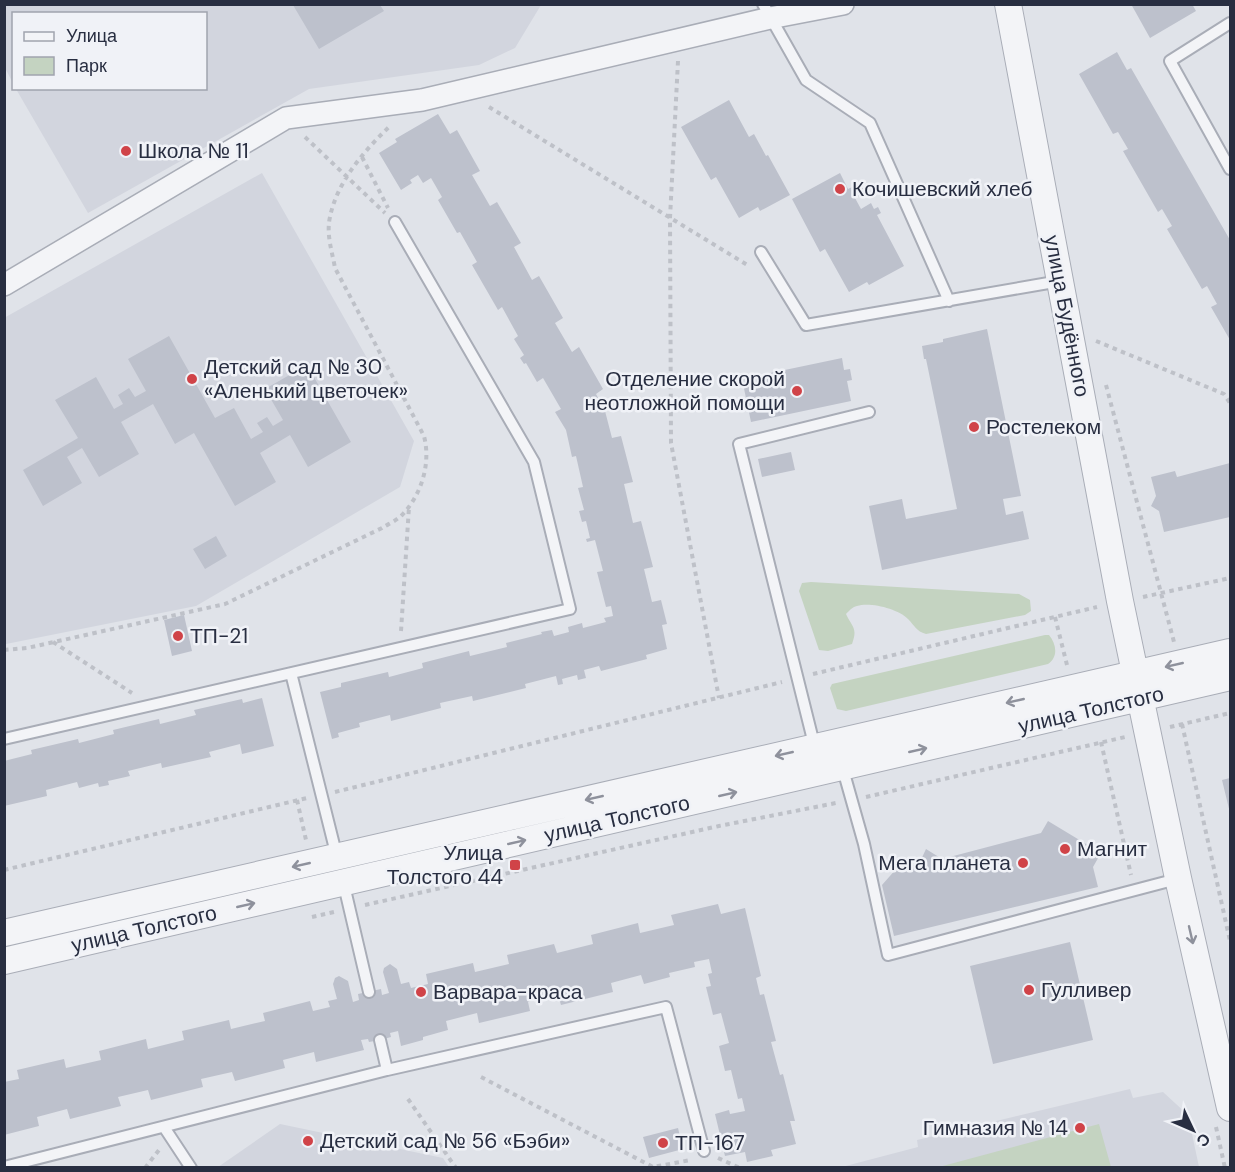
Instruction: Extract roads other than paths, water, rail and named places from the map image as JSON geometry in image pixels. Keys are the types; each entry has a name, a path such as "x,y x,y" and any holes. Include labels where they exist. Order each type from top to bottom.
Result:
{"street":[{"path":"4,285 286,118 422,100 680,39 767,11 843,4"},
{"name":"улица Будённого","path":"1008,4 1120,601 1178,878 1223,1116"},
{"name":"улица Толстого","path":"1138,686 1230,652"},
{"name":"улица Толстого","path":"4,961 340,870 1138,686 1230,677"},
{"name":"улица Толстого","path":"4,933 340,870"}],"lane":[{"path":"767,11 806,80 870,123 949,301"},
{"path":"1230,23 1170,61 1230,169"},
{"path":"4,739 570,609 534,462 394,222"},
{"path":"761,252 806,325 1060,281"},
{"path":"869,412 739,444 796,678 828,757 852,800 888,955 1178,878"},
{"path":"291,673 369,992"},
{"path":"4,1167 387,1070 666,1007 708,1154"},
{"path":"380,1040 387,1070"},
{"path":"164,1126 191,1167"}],"place":[{"name":"Школа № 11","path":"126,151"},
{"name":"Кочишевский хлеб","path":"840,189"},
{"name":"Детский сад № 30 «Аленький цветочек»","path":"192,379"},
{"name":"Отделение скорой неотложной помощи","path":"797,391"},
{"name":"Ростелеком","path":"974,427"},
{"name":"ТП-21","path":"178,636"},
{"name":"Магнит","path":"1065,849"},
{"name":"Мега планета","path":"1023,863"},
{"name":"Улица Толстого 44","path":"515,865"},
{"name":"Гулливер","path":"1029,990"},
{"name":"Варвара-краса","path":"421,992"},
{"name":"Гимназия № 14","path":"1080,1128"},
{"name":"Детский сад № 56 «Бэби»","path":"308,1141"},
{"name":"ТП-167","path":"663,1143"}]}
